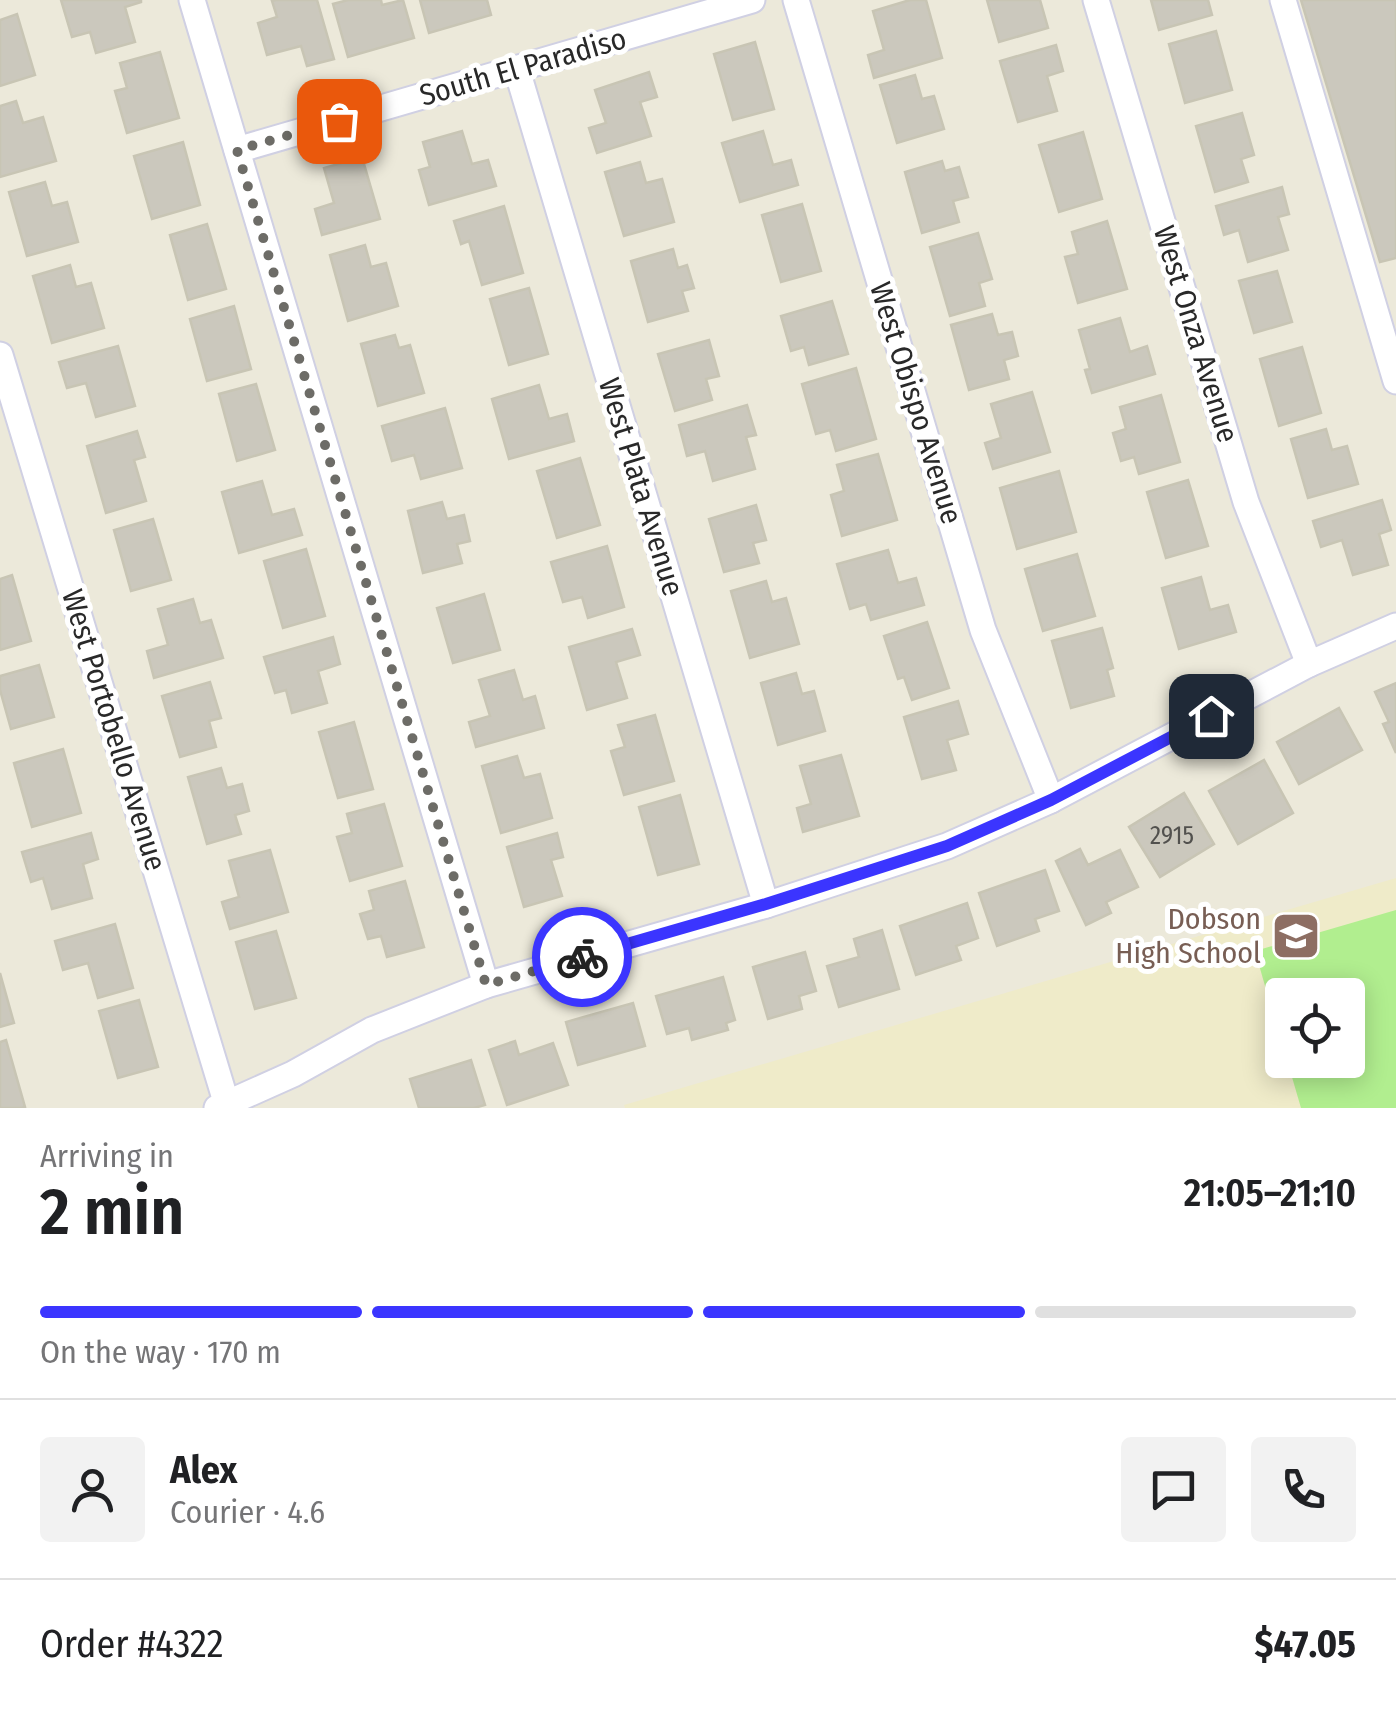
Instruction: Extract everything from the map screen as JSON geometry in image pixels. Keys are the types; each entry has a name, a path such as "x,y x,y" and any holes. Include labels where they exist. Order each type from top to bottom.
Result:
{"street":[{"path":"192,0 486,985"},
{"name":"South El Paradiso","path":"237,150 752,0"},
{"name":"West Obispo Avenue","path":"796,0 983,630 1051,800"},
{"name":"West Onza Avenue","path":"1096,0 1246,502 1308,664"},
{"path":"1283,0 1396,381"},
{"name":"West Plata Avenue","path":"517,70 766,904"},
{"name":"West Portobello Avenue","path":"0,355 222,1106"},
{"path":"222,1106 294,1074 372,1030 486,985 766,904 947,846 1051,800 1308,664 1396,626"}],"shaded area":[{"name":"Dobson High School","path":"1396,878 1396,1108 624,1105"}],"green space":[{"path":"1396,910 1396,1108 1301,1108 1292,1078 1365,1078 1365,978 1265,978 1265,986 1255,951"}],"building":[{"path":"61,0 141,0 125,7 135,42 96,53 90,32 72,37"},
{"path":"317,0 334,59 307,66 301,46 267,55 258,23 277,17 272,1"},
{"path":"381,0 382,5 403,0 414,38 348,57 333,4"},
{"path":"420,0 487,0 491,15 429,33"},
{"path":"910,0 926,0 942,58 874,78 868,55 884,50 873,11"},
{"path":"987,0 1040,0 1048,28 999,42"},
{"path":"1151,0 1208,0 1212,15 1159,30"},
{"path":"1301,0 1396,0 1396,258 1380,262"},
{"path":"17,14 35,75 0,86 0,20"},
{"path":"1216,31 1232,90 1185,103 1169,44"},
{"path":"755,42 774,109 733,120 714,54"},
{"path":"1056,45 1063,71 1047,76 1057,111 1018,122 1000,61"},
{"path":"160,52 179,118 127,133 115,91 127,88 120,63"},
{"path":"649,72 657,97 640,102 651,136 597,153 589,128 606,123 595,90"},
{"path":"915,75 922,99 934,96 944,129 897,143 880,85"},
{"path":"16,101 23,123 43,117 56,161 0,177 0,106"},
{"path":"1242,113 1254,155 1241,159 1248,182 1215,192 1196,126"},
{"path":"462,131 472,164 488,160 496,186 429,205 419,170 430,167 423,142"},
{"path":"763,131 773,165 791,160 798,185 740,202 722,143"},
{"path":"1083,132 1102,199 1059,212 1039,145"},
{"path":"183,142 200,205 152,219 134,156"},
{"path":"362,157 380,219 322,235 315,209 334,203 324,168"},
{"path":"942,161 945,171 959,167 968,197 953,201 959,222 922,233 905,172"},
{"path":"640,162 646,183 662,179 674,222 624,236 605,172"},
{"path":"45,182 52,206 67,202 78,242 27,256 9,192"},
{"path":"1282,187 1289,214 1278,217 1288,250 1248,262 1239,230 1224,235 1216,206"},
{"path":"802,204 821,271 781,282 762,215"},
{"path":"504,206 523,273 482,285 469,241 461,244 454,221"},
{"path":"1107,221 1127,289 1078,303 1065,257 1078,254 1072,232"},
{"path":"207,224 226,289 188,300 170,235"},
{"path":"978,233 992,279 979,283 985,306 950,316 930,247"},
{"path":"365,245 371,267 386,263 398,306 348,321 330,255"},
{"path":"673,249 678,268 687,265 694,288 682,291 688,311 648,322 631,261"},
{"path":"70,265 76,287 91,283 104,328 52,343 33,276"},
{"path":"1277,271 1292,322 1254,333 1239,281"},
{"path":"529,288 548,354 509,365 490,299"},
{"path":"832,301 848,354 809,365 804,347 791,351 781,316"},
{"path":"234,306 251,369 207,381 190,319"},
{"path":"992,314 998,335 1012,332 1018,356 1004,360 1009,379 969,390 951,325"},
{"path":"1120,318 1130,352 1147,346 1155,374 1092,393 1079,330"},
{"path":"395,335 399,348 410,345 424,393 378,406 361,344"},
{"path":"709,340 719,376 706,379 712,400 675,411 658,354"},
{"path":"118,346 135,406 96,417 86,383 67,388 59,362"},
{"path":"1302,347 1321,413 1279,426 1260,359"},
{"path":"856,368 876,439 836,451 830,430 816,434 802,384"},
{"path":"256,384 275,450 237,461 219,394"},
{"path":"539,385 549,419 567,414 574,441 509,459 492,399"},
{"path":"1032,392 1050,452 993,469 985,443 1001,438 991,404"},
{"path":"1161,395 1180,462 1139,474 1134,457 1121,461 1113,433 1126,429 1120,407"},
{"path":"747,405 756,435 746,437 755,469 713,481 705,451 687,456 679,425"},
{"path":"445,408 462,468 421,479 414,455 392,461 382,426"},
{"path":"1326,429 1332,450 1347,446 1358,484 1308,498 1291,439"},
{"path":"137,431 145,457 134,460 146,501 106,513 87,446"},
{"path":"878,454 897,520 842,536 831,495 844,491 837,465"},
{"path":"580,458 600,525 557,538 537,471"},
{"path":"1059,471 1076,532 1017,549 1000,488"},
{"path":"1188,480 1208,546 1166,558 1147,492"},
{"path":"262,481 272,515 294,509 302,535 239,553 222,492"},
{"path":"1382,500 1391,530 1379,534 1388,565 1353,575 1342,540 1321,547 1313,521"},
{"path":"442,502 447,519 464,515 470,541 457,544 462,563 423,573 408,511"},
{"path":"756,505 766,540 753,543 759,563 724,572 709,519"},
{"path":"153,519 171,580 131,591 114,530"},
{"path":"607,546 624,607 588,618 582,597 563,602 551,562"},
{"path":"306,549 325,616 283,628 264,561"},
{"path":"888,550 898,583 916,578 924,605 871,620 866,604 850,609 837,564"},
{"path":"1077,554 1095,616 1043,631 1025,569"},
{"path":"12,575 31,641 0,650 0,579"},
{"path":"1201,577 1210,610 1228,605 1236,632 1179,649 1162,588"},
{"path":"766,581 772,602 786,598 799,644 750,658 731,591"},
{"path":"484,594 500,650 453,663 437,608"},
{"path":"193,599 200,623 211,620 223,658 154,678 147,651 168,645 158,609"},
{"path":"927,622 949,688 912,700 904,677 898,679 884,636"},
{"path":"1102,628 1113,668 1107,670 1114,696 1071,708 1052,641"},
{"path":"632,629 640,655 616,662 627,698 587,710 569,647"},
{"path":"333,637 340,664 318,671 327,703 292,713 286,690 275,693 264,657"},
{"path":"39,665 54,717 11,729 0,676"},
{"path":"514,670 523,700 535,696 544,728 476,747 469,722 490,716 479,680"},
{"path":"796,673 802,694 814,691 825,731 778,745 761,683"},
{"path":"210,682 221,718 209,721 216,747 180,757 162,696"},
{"path":"1396,683 1396,753 1383,724 1389,722 1375,692"},
{"path":"958,701 968,734 947,740 956,770 922,779 904,717"},
{"path":"1339,708 1362,750 1299,784 1277,742"},
{"path":"655,715 674,781 624,795 611,751 625,747 618,725"},
{"path":"354,722 373,789 338,798 319,732"},
{"path":"63,749 81,813 32,827 14,763"},
{"path":"841,755 859,816 803,832 797,808 811,804 800,766"},
{"path":"517,756 524,778 540,774 552,818 501,833 482,766"},
{"path":"1264,760 1293,813 1238,844 1209,791"},
{"path":"221,768 227,788 242,784 249,811 235,815 241,834 207,844 188,777"},
{"path":"1184,793 1214,844 1160,877 1129,827"},
{"path":"680,795 699,864 658,875 639,807"},
{"path":"384,804 402,866 350,881 337,837 352,833 347,814"},
{"path":"91,833 98,859 83,864 92,898 52,909 43,878 31,882 22,852"},
{"path":"557,833 563,857 551,860 562,896 524,907 507,847"},
{"path":"1080,849 1088,865 1120,850 1138,887 1106,902 1111,913 1086,925 1056,861"},
{"path":"270,850 288,912 230,929 222,902 239,897 229,861"},
{"path":"1045,870 1059,911 1035,919 1039,931 997,946 979,893"},
{"path":"405,881 424,947 387,957 381,936 368,939 360,914 374,910 369,891"},
{"path":"967,903 978,938 956,946 961,960 916,975 900,926"},
{"path":"115,924 133,988 98,998 88,963 63,970 55,941"},
{"path":"882,930 899,989 839,1007 827,966 859,957 854,939"},
{"path":"276,931 296,998 255,1009 236,942"},
{"path":"805,952 816,991 799,996 802,1009 768,1019 753,967"},
{"path":"0,973 14,1023 0,1027"},
{"path":"723,977 735,1020 726,1023 728,1030 692,1040 689,1028 667,1034 656,996"},
{"path":"139,1000 158,1067 118,1078 99,1011"},
{"path":"633,1003 645,1046 578,1065 566,1022"},
{"path":"6,1040 25,1107 22,1108 0,1108 0,1042"},
{"path":"515,1041 519,1055 553,1043 568,1085 507,1105 489,1050"},
{"path":"471,1060 485,1105 419,1108 410,1079"}],"way so far":[{"path":"339,121 237,150 486,985 582,957"}],"place":[{"name":"Dobson High School","path":"1296,936"}],"route":[{"path":"582,957 947,846 1051,800 1211,716"}]}
